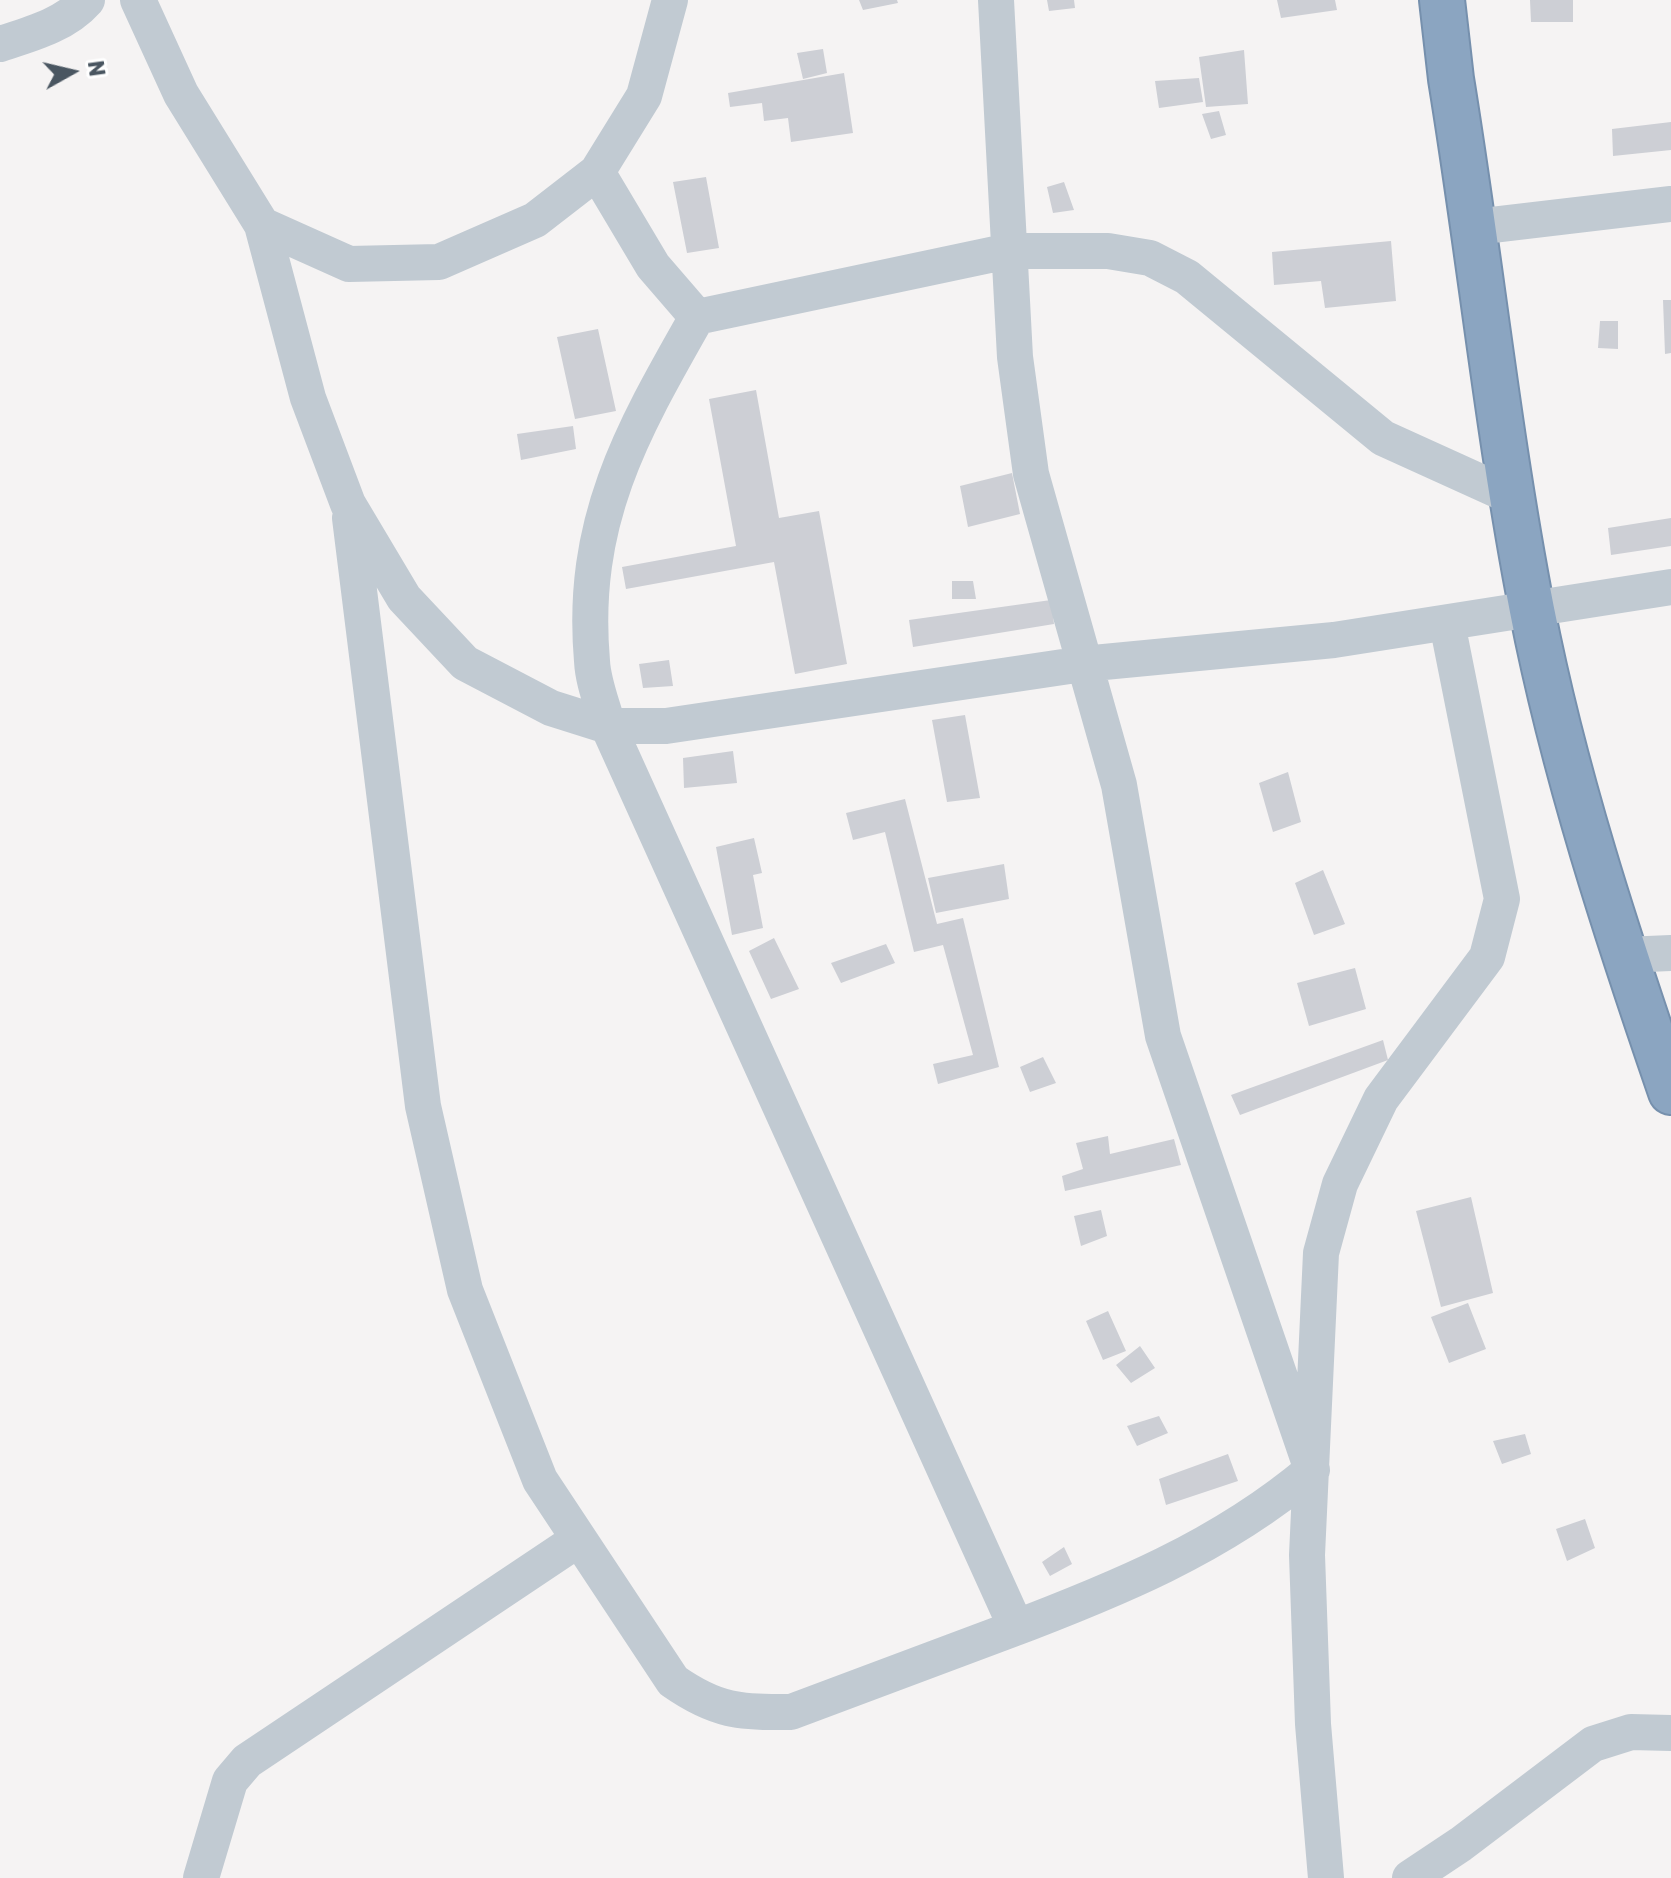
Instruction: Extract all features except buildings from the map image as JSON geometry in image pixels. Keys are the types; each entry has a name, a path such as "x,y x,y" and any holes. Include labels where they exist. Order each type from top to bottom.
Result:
{"highway":[{"path":"1442,0 1532,612 1565,750 1624,955 1671,1092"}],"street":[{"path":"0,44 34,33 75,14 87,0"},
{"path":"138,0 181,94 262,225 308,398 348,504 404,598 465,663 551,708 608,726 666,726 1083,664 1334,640 1532,612 1671,587"},
{"path":"262,225 349,264 439,262 535,220 597,172 644,96 670,0"},
{"path":"996,0 1015,357 1031,474 1119,785 1163,1036 1312,1470"},
{"path":"597,172 653,266 697,317"},
{"path":"1475,227 1671,204"},
{"path":"1016,1627 608,726 592,664 590,589 600,519 627,447 697,317 1009,251 1108,251 1150,258 1187,277 1383,438 1513,497"},
{"path":"348,504 427,1121 465,1290 540,1480 673,1681 703,1702 748,1713 791,1712 1166,1567 1273,1503 1312,1470"},
{"path":"1326,1878 1313,1724 1307,1555 1321,1253 1340,1184 1381,1099 1487,957 1502,899 1447,623"},
{"path":"1624,955 1671,953"},
{"path":"201,1878 230,1781 247,1761 579,1539"},
{"path":"1410,1878 1461,1844 1593,1744 1631,1732 1671,1733"}]}
